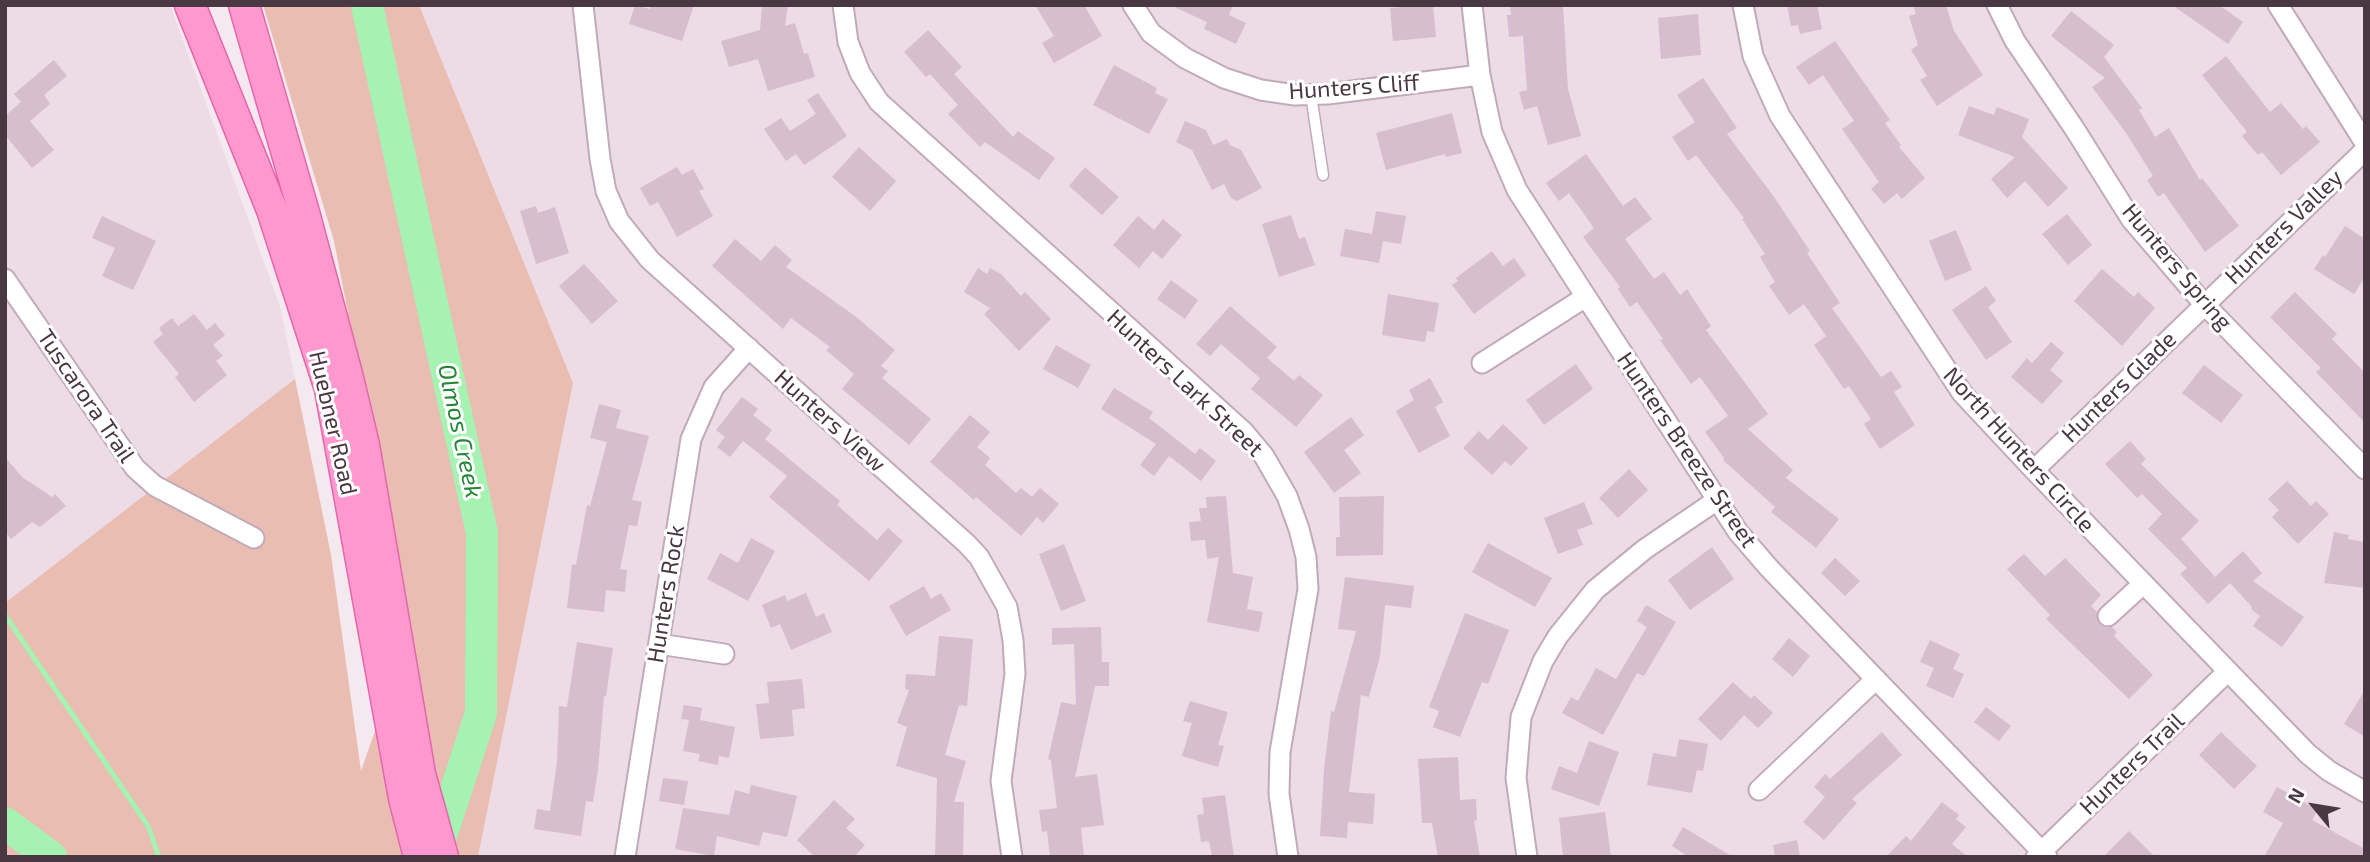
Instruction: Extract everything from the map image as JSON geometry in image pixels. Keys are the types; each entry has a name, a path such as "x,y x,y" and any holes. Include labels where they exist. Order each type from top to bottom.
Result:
{"main road":[{"name":"Huebner Road","path":"190,5 272,210 330,389 402,787 419,857"},
{"name":"Huebner Road","path":"244,5 348,378 364,445 421,774 443,857"}],"street":[{"name":"Hunters View","path":"583,5 600,159 606,191 619,221 650,260 967,544 979,557 1007,607 1015,674 1000,781 1012,857"},
{"name":"Hunters Lark Street","path":"843,5 848,42 860,74 879,102 1244,432 1264,456 1287,496 1306,557 1308,589 1280,752 1279,794 1288,857"},
{"name":"Hunters Cliff","path":"1133,5 1151,33 1185,58 1224,78 1261,90 1311,94 1480,75"},
{"name":"Hunters Breeze Street","path":"1472,5 1480,75 1492,132 1517,190 1584,298 1738,532 2042,855"},
{"name":"North Hunters Circle","path":"1743,5 1753,56 1780,116 1962,393 2308,754 2329,771 2365,793"},
{"name":"Hunters Spring","path":"1997,5 2015,41 2131,219 2204,304 2365,469"},
{"path":"2278,5 2365,143"},
{"name":"Hunters Valley","path":"2204,304 2365,150"},
{"name":"Tuscarora Trail","path":"5,279 135,468 155,486 254,538"},
{"path":"1482,363 1584,298"},
{"name":"Hunters Glade","path":"2034,470 2204,304"},
{"name":"Hunters Rock","path":"625,857 691,439 714,387 748,348"},
{"path":"1527,857 1516,778 1521,717 1543,662 1558,636 1595,590 1645,549 1717,500"},
{"path":"2108,616 2143,584"},
{"path":"659,644 723,654"},
{"name":"Hunters Trail","path":"2042,855 2227,672"},
{"path":"1759,790 1876,679"}],"lane":[{"path":"1311,94 1322,175"}],"shaded area":[{"path":"5,5 170,5 280,306 331,555 5,730"},
{"path":"263,5 419,5 573,383 478,857 5,857 5,603 295,379 331,555 361,771 410,631 334,241"},
{"path":"419,5 2365,5 2365,857 478,857 573,383"}],"building":[{"path":"635,5 650,9 651,5 694,5 682,41 629,24"},
{"path":"762,5 788,5 785,26 795,23 804,54 808,53 815,77 768,91 758,59 729,67 721,41 760,30"},
{"path":"1035,5 1084,5 1102,36 1054,63 1042,43 1054,36"},
{"path":"1170,5 1233,5 1229,15 1246,23 1236,44 1204,29 1207,22"},
{"path":"1433,5 1436,37 1393,41 1390,8"},
{"path":"1510,5 1563,5 1568,89 1581,136 1548,145 1537,106 1524,110 1519,92 1527,90 1523,36 1509,37 1507,15 1511,15"},
{"path":"1787,5 1817,5 1822,29 1800,34 1798,25 1791,26"},
{"path":"1913,5 1946,5 1954,31 1983,75 1937,106 1920,80 1927,76 1911,50 1918,45 1909,16 1916,14"},
{"path":"2172,5 2219,5 2243,22 2228,44"},
{"path":"2071,11 2114,45 2104,57 2142,108 2139,110 2155,137 2169,128 2200,180 2202,178 2239,226 2205,252 2164,193 2158,197 2147,180 2153,176 2092,87 2105,78 2051,36"},
{"path":"1698,14 1701,55 1661,59 1658,18"},
{"path":"928,30 962,67 954,74 1013,137 1018,131 1055,158 1039,180 985,142 980,147 948,114 958,105 930,74 926,77 904,52"},
{"path":"1835,41 1890,120 1885,123 1901,145 1899,147 1925,178 1902,199 1897,193 1884,204 1871,189 1879,182 1842,129 1854,121 1823,75 1809,85 1796,67"},
{"path":"2226,56 2270,112 2281,103 2303,129 2306,126 2320,142 2281,175 2262,152 2258,155 2242,136 2247,132 2202,75"},
{"path":"54,60 67,76 44,95 50,104 30,121 54,150 32,168 5,135 5,116 21,102 14,94"},
{"path":"1114,65 1157,88 1155,93 1168,99 1149,134 1093,105"},
{"path":"1703,78 1737,128 1727,134 1774,197 1840,303 1832,308 1881,377 1891,371 1902,387 1894,392 1915,425 1880,449 1864,424 1871,419 1849,386 1844,389 1814,345 1826,336 1804,304 1789,315 1769,286 1775,282 1760,257 1765,254 1742,219 1744,218 1696,155 1688,161 1672,137 1695,122 1677,95"},
{"path":"818,93 847,136 804,165 796,154 786,161 764,129 781,118 790,131 816,114 807,100"},
{"path":"1969,106 1994,115 1997,107 2029,119 2022,137 2068,188 2048,207 2025,181 2007,198 1991,179 2015,157 1958,135"},
{"path":"1452,113 1462,153 1446,157 1445,154 1386,170 1376,133"},
{"path":"1185,121 1206,130 1213,145 1227,139 1230,145 1241,150 1262,188 1237,201 1231,198 1224,184 1212,190 1192,150 1176,142"},
{"path":"859,147 896,181 870,211 832,177"},
{"path":"1586,154 1623,206 1635,197 1652,219 1625,239 1654,279 1664,272 1680,295 1687,289 1711,326 1706,330 1768,414 1748,429 1793,470 1786,478 1839,519 1816,548 1771,512 1775,507 1723,460 1705,432 1728,416 1700,377 1691,384 1637,302 1630,307 1618,289 1620,287 1583,237 1594,228 1569,193 1559,201 1546,183"},
{"path":"677,167 682,175 693,169 704,189 699,191 713,216 677,237 658,202 650,206 640,188"},
{"path":"1085,167 1119,197 1102,215 1069,186"},
{"path":"536,206 538,213 555,207 569,253 536,264 520,211"},
{"path":"1376,211 1406,216 1401,244 1383,241 1379,263 1340,256 1345,229 1372,234"},
{"path":"2067,214 2092,245 2068,265 2042,234"},
{"path":"1291,215 1299,239 1305,237 1315,265 1279,277 1262,224"},
{"path":"102,216 156,241 133,290 102,276 115,248 92,238"},
{"path":"1138,216 1154,230 1163,219 1182,235 1162,259 1153,251 1139,268 1113,245"},
{"path":"2345,226 2365,239 2365,277 2354,294 2314,269"},
{"path":"1956,230 1972,270 1945,281 1929,241"},
{"path":"735,239 761,261 775,245 792,260 786,267 855,316 895,350 881,366 888,371 882,378 931,419 909,445 842,389 854,374 826,350 830,347 791,318 783,329 712,266"},
{"path":"1492,251 1503,266 1514,258 1526,275 1474,314 1452,285 1458,281 1456,278"},
{"path":"584,264 618,301 592,324 559,286"},
{"path":"978,268 987,274 990,268 1001,274 1021,296 1025,292 1051,319 1019,351 984,314 990,308 964,292"},
{"path":"2102,269 2134,297 2138,292 2155,308 2122,346 2074,301"},
{"path":"1171,280 1198,300 1185,319 1157,299"},
{"path":"1986,286 1996,301 1988,307 2012,342 1986,360 1952,310"},
{"path":"2295,292 2337,334 2332,339 2365,373 2365,423 2316,372 2321,368 2270,317"},
{"path":"1388,294 1439,303 1434,332 1427,331 1425,342 1382,335"},
{"path":"1230,306 1277,347 1267,358 1294,381 1299,375 1323,395 1296,427 1251,389 1260,378 1221,344 1210,356 1196,344"},
{"path":"194,314 207,330 215,323 225,335 213,345 223,356 216,361 227,375 194,402 175,377 179,374 153,342 163,334 159,328 172,318 178,326"},
{"path":"2051,342 2064,353 2050,370 2063,381 2042,404 2011,377 2027,358 2032,363"},
{"path":"1056,345 1091,365 1078,388 1043,369"},
{"path":"1576,364 1593,389 1544,425 1526,400"},
{"path":"2204,365 2243,395 2221,423 2182,393"},
{"path":"1430,378 1443,402 1435,407 1450,436 1419,453 1396,411 1414,400 1409,390"},
{"path":"1114,388 1153,412 1149,418 1195,454 1200,448 1216,461 1201,481 1169,456 1154,476 1140,465 1156,444 1101,409"},
{"path":"742,397 758,409 753,415 772,430 765,439 840,501 837,505 877,540 888,528 903,541 869,581 769,497 787,476 743,441 730,457 717,447 725,437 716,430"},
{"path":"599,404 621,410 616,428 649,436 632,500 642,502 637,526 629,525 620,569 627,570 625,592 606,590 604,612 567,608 572,564 576,565 587,505 590,506 607,442 590,438"},
{"path":"970,415 990,432 977,447 990,458 985,465 1016,493 1021,488 1032,497 1040,488 1059,504 1043,523 1037,517 1021,536 930,462"},
{"path":"1351,417 1364,435 1344,450 1361,473 1334,493 1304,452"},
{"path":"1503,424 1528,448 1511,466 1505,461 1492,475 1463,448 1479,431 1488,440"},
{"path":"2130,441 2146,459 2141,464 2199,521 2181,539 2215,577 2243,551 2262,573 2253,581 2304,617 2282,647 2253,626 2260,616 2230,583 2208,604 2180,574 2187,568 2148,529 2162,514 2142,494 2137,498 2105,464"},
{"path":"5,457 22,477 52,497 55,494 66,506 40,527 32,522 11,539 5,532"},
{"path":"1629,469 1648,490 1618,518 1599,498"},
{"path":"2287,481 2311,506 2316,501 2329,514 2298,544 2272,517 2279,510 2268,499"},
{"path":"1226,496 1233,573 1253,577 1247,609 1263,612 1259,632 1207,622 1219,557 1207,559 1205,540 1191,541 1189,522 1201,521 1199,508 1207,508 1206,497"},
{"path":"1384,496 1383,555 1336,556 1336,537 1340,537 1339,497"},
{"path":"1584,502 1593,524 1577,530 1583,545 1558,554 1544,518"},
{"path":"2334,532 2349,535 2348,539 2365,542 2365,588 2324,583"},
{"path":"751,538 775,551 748,601 707,579 720,553 738,563"},
{"path":"1488,543 1552,578 1535,607 1472,572"},
{"path":"1064,544 1086,601 1061,611 1039,554"},
{"path":"1712,547 1734,579 1690,610 1668,580"},
{"path":"2024,554 2045,576 2065,558 2101,595 2091,606 2097,612 2099,624 2105,628 2112,627 2117,632 2114,636 2153,675 2129,699 2046,619 2050,615 2007,569"},
{"path":"1835,558 1860,581 1845,596 1821,573"},
{"path":"1345,577 1414,586 1411,608 1385,605 1380,656 1369,697 1361,695 1349,792 1375,794 1373,824 1348,822 1347,838 1320,836 1331,711 1334,712 1356,631 1338,629"},
{"path":"924,586 931,599 941,593 951,610 906,636 889,606"},
{"path":"806,593 816,617 824,613 832,632 791,650 780,624 771,628 762,605 785,595 787,601"},
{"path":"1646,605 1676,622 1644,676 1637,673 1603,735 1562,713 1571,697 1578,701 1596,668 1616,679 1647,627 1637,621"},
{"path":"1465,613 1509,630 1488,684 1482,682 1460,737 1433,727 1439,711 1429,707"},
{"path":"1101,627 1102,662 1109,662 1109,686 1095,686 1075,777 1097,774 1104,825 1081,828 1084,857 1050,857 1047,831 1042,832 1039,810 1057,808 1051,760 1048,759 1061,702 1076,705 1074,644 1052,645 1052,628"},
{"path":"939,636 973,639 967,706 959,705 945,755 966,761 954,802 964,802 963,857 935,857 937,778 896,766 907,727 897,723 909,690 905,689 906,674 935,676"},
{"path":"1789,638 1810,656 1793,677 1772,659"},
{"path":"1930,640 1960,654 1953,669 1964,674 1953,698 1926,686 1934,668 1920,662"},
{"path":"577,642 613,648 604,696 593,802 586,801 581,836 534,829 537,809 550,811 557,762 559,706 567,707"},
{"path":"802,679 805,708 792,710 794,736 760,739 756,704 769,703 767,682"},
{"path":"1733,682 1751,699 1754,695 1773,713 1758,728 1744,715 1721,741 1698,719"},
{"path":"2365,690 2365,737 2344,724"},
{"path":"1190,701 1228,712 1218,745 1224,746 1218,767 1182,756 1192,723 1183,721"},
{"path":"684,705 702,708 700,720 735,727 729,758 719,756 718,765 698,761 700,754 683,751 689,720 681,719"},
{"path":"1986,707 2011,726 1999,741 1974,722"},
{"path":"1882,732 1902,755 1852,799 1857,803 1824,840 1803,822 1825,797 1814,787 1825,774 1830,779"},
{"path":"2221,732 2257,766 2234,789 2199,755"},
{"path":"1679,739 1708,744 1703,771 1697,770 1692,793 1647,785 1653,753 1676,757"},
{"path":"1589,741 1619,752 1599,806 1551,789 1559,766 1577,773"},
{"path":"1458,757 1460,800 1476,799 1477,820 1474,821 1480,857 1438,857 1432,823 1422,823 1418,759"},
{"path":"663,778 688,781 684,805 659,801"},
{"path":"751,785 797,796 787,837 763,832 759,846 717,836 714,856 675,849 683,808 729,815 735,790 749,794"},
{"path":"2277,787 2318,810 2312,820 2365,849 2365,857 2264,857 2283,823 2263,812"},
{"path":"1225,795 1234,857 1212,857 1209,841 1201,842 1197,815 1204,814 1202,798"},
{"path":"834,800 855,819 846,828 865,845 854,857 815,857 797,840"},
{"path":"1942,802 1959,815 1956,819 1966,827 1952,844 1968,857 1886,857 1906,836 1911,841"},
{"path":"1605,812 1611,857 1563,857 1559,818"},
{"path":"1683,827 1733,857 1689,857 1672,846"},
{"path":"2129,831 2155,857 2103,857"},
{"path":"1797,840 1800,857 1775,857 1773,845"}],"waterway":[{"name":"Olmos Creek","path":"367,5 482,533 481,713 435,855"},
{"path":"5,615 148,826 159,857"},
{"name":"Olmos Creek","path":"5,823 51,857"}]}
